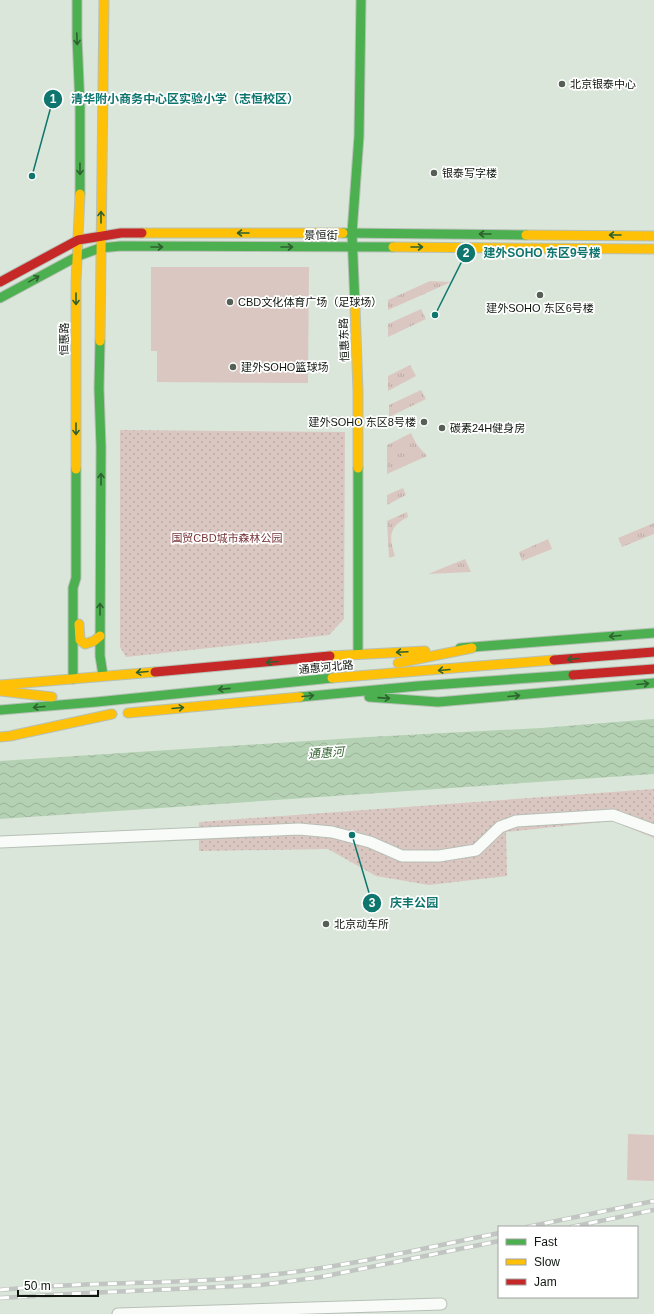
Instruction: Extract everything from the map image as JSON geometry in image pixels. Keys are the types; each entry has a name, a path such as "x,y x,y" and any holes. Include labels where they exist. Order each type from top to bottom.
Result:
{"main road":[{"name":"恒惠路","path":"73,679 74,588 76,578 76,282 80,214 80,122 77,0"},
{"path":"96,0 99,4 98,44 102,96"},
{"path":"103,675 100,656 101,447 98,388 104,0"},
{"name":"恒惠东路","path":"358,654 358,392 352,233 359,136 361,0"},
{"name":"景恒街","path":"0,282 78,240 128,233 352,233 654,236"},
{"name":"景恒街","path":"0,298 78,256 100,248 121,246 654,249"},
{"path":"76,578 78,588 80,640 85,644 94,641 100,636"},
{"name":"通惠河北路","path":"0,685 358,654 472,648 654,633"},
{"path":"322,679 472,648"},
{"name":"通惠河北路","path":"0,710 96,702 322,679 654,652"},
{"path":"40,720 418,686 654,668"},
{"path":"331,694 438,702 654,683"},
{"path":"0,691 96,702"},
{"path":"0,737 112,714"}],"street":[{"path":"0,842 299,829 332,832 370,842 402,856 439,856 476,850 500,827 516,821 613,815 654,830"},
{"path":"118,1314 441,1304"}],"green space":[{"name":"CBD文化体育广场（足球场）","path":"151,267 309,267 308,383 157,382 157,351 151,351"},
{"path":"430,281 451,282 388,310 388,300"},
{"path":"421,309 426,319 388,337 388,324"},
{"path":"410,365 416,376 388,391 388,376"},
{"path":"421,390 426,399 389,417 389,405"},
{"name":"国贸CBD城市森林公园","path":"120,430 345,432 344,619 329,635 126,657 120,647"},
{"path":"411,433 417,445 427,456 387,474 387,445"},
{"path":"403,488 406,495 387,505 387,495"},
{"path":"407,512 408,517 397,525 392,533 391,538 395,556 389,558 387,521"},
{"path":"654,523 654,534 622,547 618,538"},
{"path":"548,539 552,549 522,561 519,552"},
{"path":"465,559 471,572 428,574"},
{"path":"654,789 654,838 612,821 506,832 507,876 429,885 376,876 328,849 199,851 199,822"},
{"path":"628,1134 654,1135 654,1181 627,1180"}],"water":[{"name":"通惠河","path":"654,719 654,774 0,819 0,761 369,737 541,728"}],"railway":[{"path":"532,1226 654,1201"},
{"path":"576,1226 654,1210"},
{"path":"0,1290 65,1285 195,1281 290,1273 410,1252 498,1233"},
{"path":"0,1298 261,1285 321,1277 498,1241"}],"traffic: fast":[{"path":"77,0 80,107 80,194"},
{"path":"355,306 352,233 359,136 361,0"},
{"path":"343,233 526,235"},
{"path":"0,298 78,256 100,248 121,246 393,247"},
{"path":"100,341 100,656 103,675"},
{"path":"358,468 358,654"},
{"path":"73,679 73,588 76,578 76,469"},
{"path":"460,648 654,633"},
{"path":"300,697 418,686 573,675"},
{"path":"0,710 96,702 332,678"},
{"path":"369,697 438,702 654,683"}],"traffic: slow":[{"path":"100,341 104,0"},
{"path":"76,469 76,282 80,194"},
{"path":"142,233 343,233"},
{"path":"526,235 654,236"},
{"path":"393,247 654,249"},
{"path":"355,306 358,392 358,468"},
{"path":"79,624 80,640 85,644 94,641 100,636"},
{"path":"398,663 472,648"},
{"path":"330,656 425,651"},
{"path":"332,678 554,660"},
{"path":"0,685 155,672"},
{"path":"0,691 52,697"},
{"path":"128,713 300,697"},
{"path":"0,737 112,714"}],"traffic: jam":[{"path":"0,282 78,240 121,233 142,233"},
{"path":"554,660 654,652"},
{"path":"155,672 330,656"},
{"path":"573,675 654,669"}],"place":[{"name":"北京银泰中心","path":"562,84"},
{"name":"银泰写字楼","path":"434,173"},
{"name":"清华附小商务中心区实验小学（志恒校区）","path":"32,176"},
{"name":"建外SOHO 东区6号楼","path":"540,295"},
{"name":"CBD文化体育广场（足球场）","path":"230,302"},
{"name":"建外SOHO 东区9号楼","path":"435,315"},
{"name":"建外SOHO篮球场","path":"233,367"},
{"name":"建外SOHO 东区8号楼","path":"424,422"},
{"name":"碳素24H健身房","path":"442,428"},
{"name":"庆丰公园","path":"352,835"},
{"name":"北京动车所","path":"326,924"}]}
